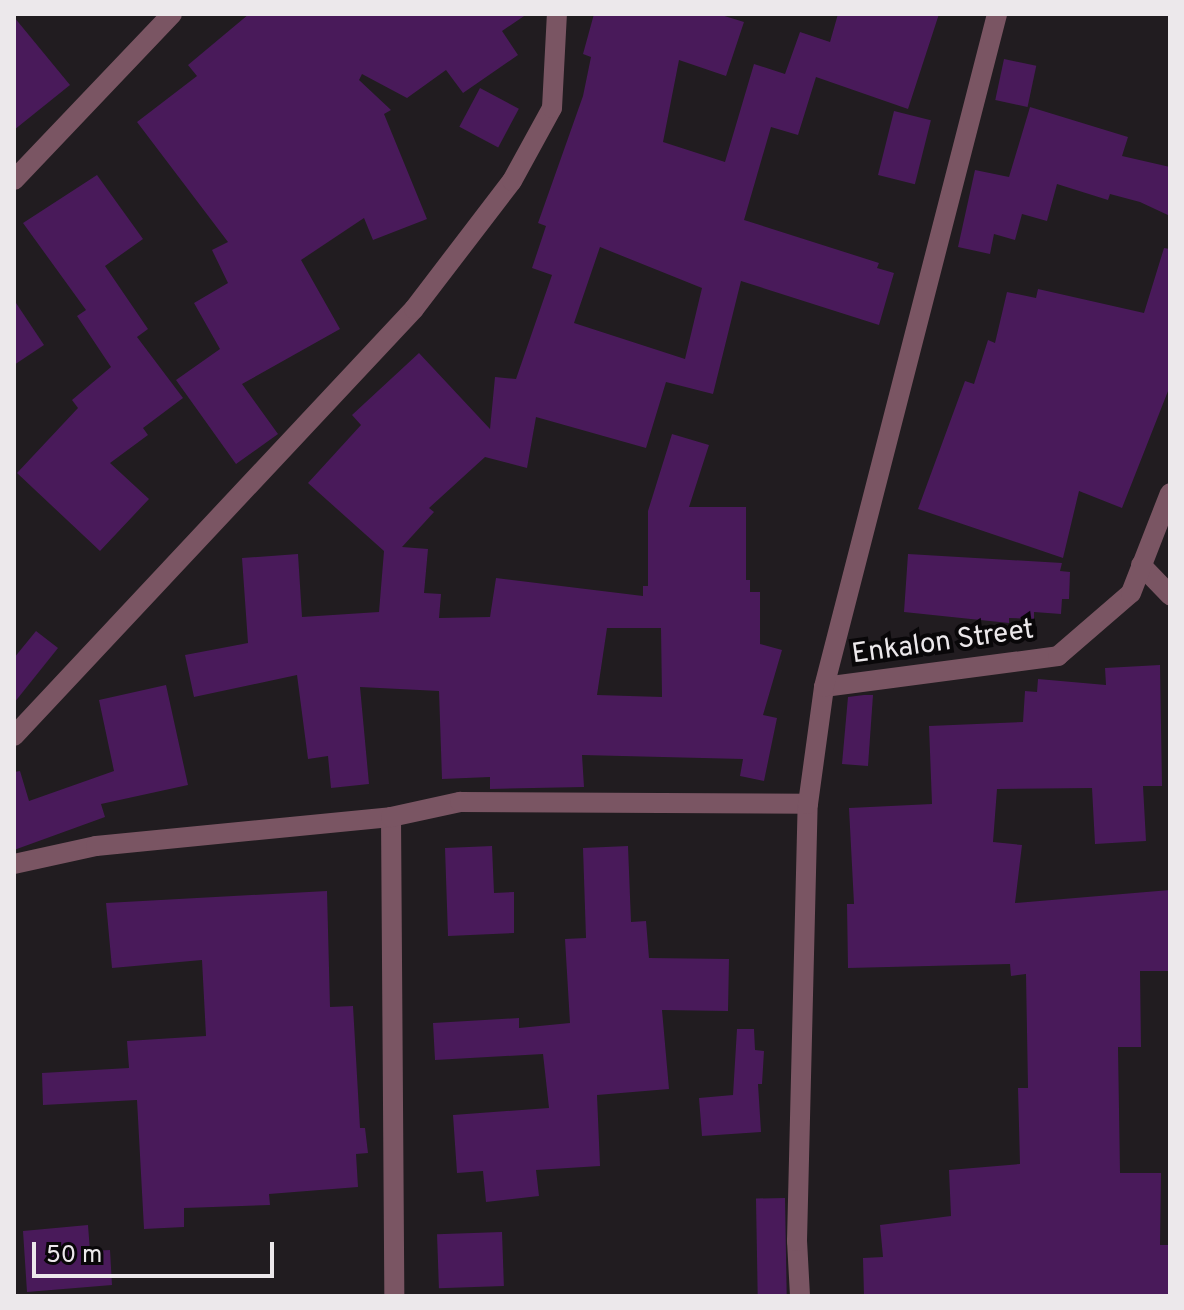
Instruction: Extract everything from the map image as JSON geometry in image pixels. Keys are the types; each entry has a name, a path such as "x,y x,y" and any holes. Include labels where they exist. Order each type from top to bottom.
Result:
{"street":[{"path":"14,180 172,14"},
{"path":"14,736 414,309 494,204 552,108 557,14"},
{"path":"800,1296 797,1241 808,804 824,687 997,14"},
{"name":"Enkalon Street","path":"824,687 1058,656 1131,593 1170,493"},
{"path":"1141,565 1170,595"},
{"path":"14,864 96,846 391,817 460,802 808,804"},
{"path":"391,817 394,1296"}],"building":[{"path":"249,14 527,14 502,31 518,55 463,93 446,70 407,98 362,74 359,80 391,110 384,114 427,219 373,240 364,218 301,260 340,329 242,384 278,434 236,464 176,380 220,349 194,303 228,283 212,250 228,242 137,122 197,76 188,65"},
{"path":"594,14 718,14 744,22 726,76 679,60 663,142 725,162 754,64 785,74 800,32 830,42 838,14 939,14 908,109 816,77 798,135 771,127 744,220 879,263 877,268 894,273 879,325 741,281 713,394 666,382 646,448 536,417 527,468 485,457 429,508 434,512 402,547 428,549 424,593 441,594 439,618 490,617 496,578 643,596 643,586 648,586 648,511 672,434 709,445 689,507 746,507 746,580 750,580 750,592 760,592 760,644 782,650 763,715 777,718 764,781 740,776 743,759 582,755 584,787 490,789 490,777 442,779 439,691 360,687 369,784 331,788 328,756 308,759 297,675 194,697 185,655 248,643 242,558 298,554 302,617 379,612 384,551 308,483 361,425 352,415 419,353 490,429 495,377 516,379 552,275 532,268 546,226 538,223 583,96 591,57 583,54","holes":["600,247 702,288 685,359 574,323","607,628 661,628 662,697 597,695"]},
{"path":"14,17 70,85 14,130"},
{"path":"1004,59 1036,66 1028,107 995,100"},
{"path":"480,88 519,109 498,148 459,127"},
{"path":"1030,107 1128,137 1122,156 1170,167 1170,216 1140,202 1110,194 1108,200 1057,184 1047,221 1022,214 1015,240 994,234 990,254 958,247 975,170 1009,177"},
{"path":"894,111 931,120 915,184 878,175"},
{"path":"97,175 143,239 105,266 148,329 137,337 183,398 143,428 148,435 110,463 149,499 100,551 17,473 78,408 72,400 111,367 77,316 86,310 23,223"},
{"path":"1164,248 1170,249 1170,386 1122,508 1079,491 1063,558 918,509 965,381 974,384 988,340 995,343 1007,292 1036,298 1038,289 1144,313"},
{"path":"14,300 44,345 14,365"},
{"path":"908,554 1062,563 1060,571 1070,572 1069,599 1062,599 1061,614 1034,612 1034,619 1009,618 1009,623 904,612"},
{"path":"36,631 58,648 14,703 14,658"},
{"path":"1160,665 1162,786 1143,786 1146,841 1095,844 1092,788 997,789 993,842 1022,845 1015,903 1170,890 1170,971 1140,971 1141,1047 1118,1047 1120,1173 1161,1173 1160,1245 1170,1245 1170,1296 864,1296 863,1258 883,1257 880,1225 951,1216 949,1170 1020,1164 1018,1088 1028,1088 1026,974 1011,976 1010,964 848,968 847,904 854,904 849,808 932,804 929,726 1023,722 1025,691 1037,692 1038,679 1106,685 1105,668"},
{"path":"166,685 188,785 101,804 105,817 14,850 14,772 20,771 29,801 114,771 99,700"},
{"path":"873,695 868,766 842,764 848,697"},
{"path":"492,846 494,893 514,892 514,933 448,936 445,848"},
{"path":"628,846 631,922 646,921 649,958 729,959 728,1011 662,1010 669,1089 597,1095 600,1166 536,1170 539,1196 486,1202 483,1171 457,1173 453,1115 549,1108 543,1054 435,1060 433,1023 519,1018 519,1028 570,1023 565,939 586,938 583,848"},
{"path":"327,891 330,1007 353,1006 360,1128 365,1128 368,1153 356,1154 358,1187 269,1194 270,1205 184,1208 184,1227 144,1229 137,1100 43,1105 42,1073 129,1068 127,1041 206,1036 202,960 112,968 106,903"},
{"path":"737,1029 754,1029 755,1050 764,1051 762,1084 758,1084 761,1132 702,1136 699,1098 733,1095"},
{"path":"785,1198 787,1296 758,1296 756,1199"},
{"path":"88,1225 90,1251 110,1250 112,1285 27,1292 23,1231"},
{"path":"502,1232 504,1286 439,1288 437,1234"}]}
